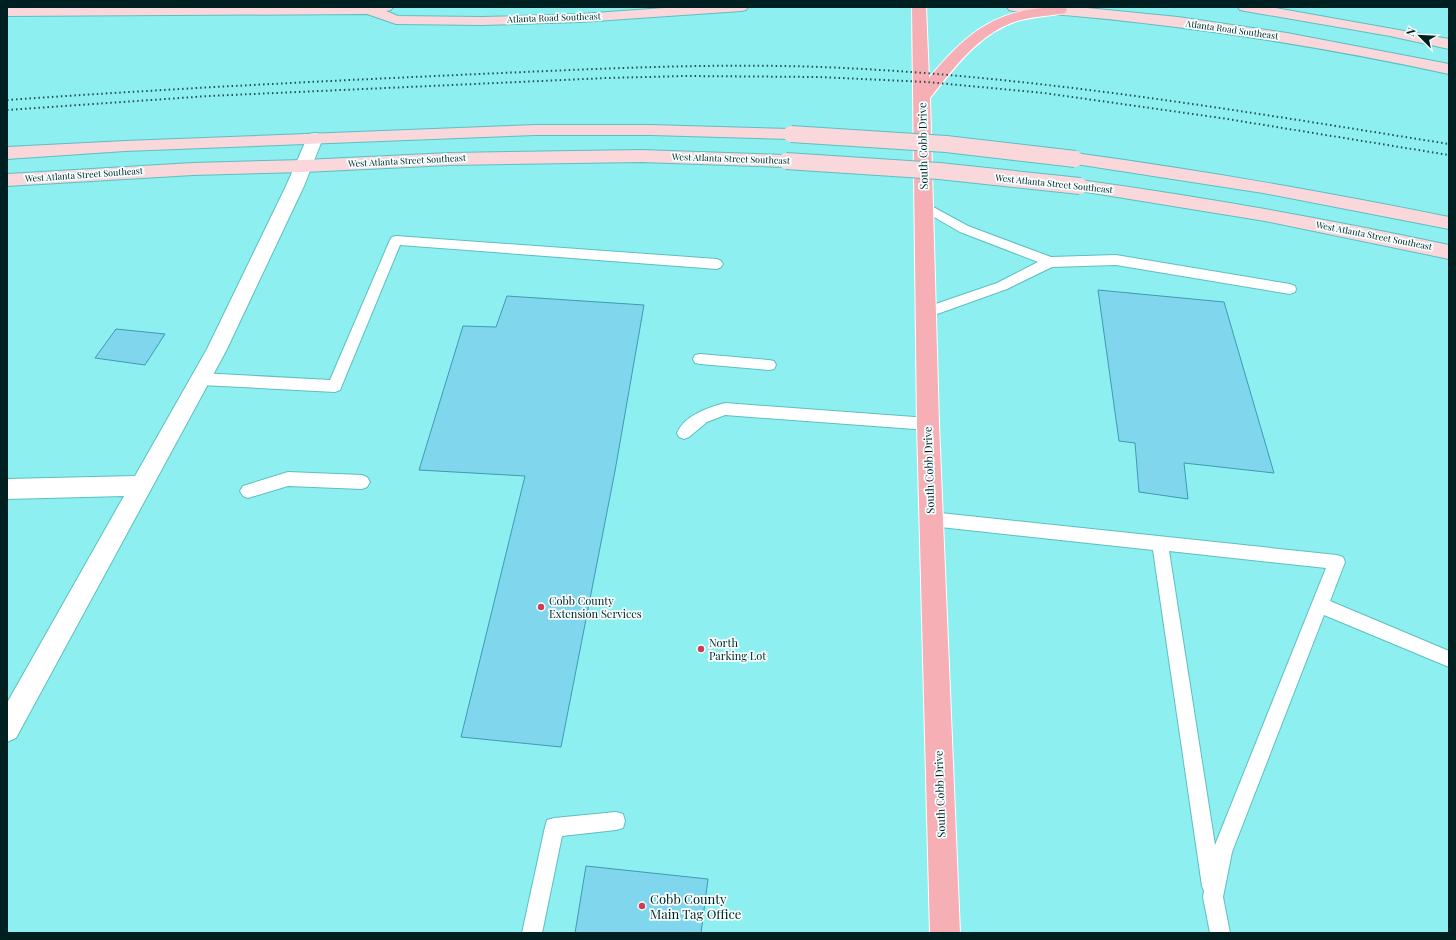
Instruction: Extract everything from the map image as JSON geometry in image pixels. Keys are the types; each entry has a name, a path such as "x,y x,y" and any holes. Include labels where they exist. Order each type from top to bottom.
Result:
{"main road":[{"name":"South Cobb Drive","path":"919,7 928,424 945,933"},
{"path":"922,97 953,60 984,32 1009,20 1024,15 1060,10"}],"street":[{"path":"7,12 359,9 386,7"},
{"name":"Atlanta Road Southeast","path":"359,9 396,20 482,21 581,18 741,7"},
{"name":"Atlanta Road Southeast","path":"1014,7 1158,20 1241,31 1338,47 1449,69"},
{"path":"1245,7 1449,44"},
{"path":"7,153 125,146 315,138 590,130 791,134 946,144 1075,159 1265,187 1342,200 1449,222"},
{"path":"7,729 12,710 201,379 304,166 315,138"},
{"name":"West Atlanta Street Southeast","path":"7,180 193,169 304,166 450,159 592,156 683,157 786,161 939,171 1080,186 1137,194 1363,233 1449,252"},
{"path":"7,489 141,486"}],"lane":[{"path":"924,206 964,229 1050,262 1116,260 1290,289"},
{"path":"201,379 335,386 396,240 717,264"},
{"path":"926,313 1002,286 1050,262"},
{"path":"700,359 769,365"},
{"path":"684,433 693,423 706,415 718,411 732,410 928,424"},
{"path":"248,491 288,480 362,482"},
{"path":"931,519 1337,562 1222,852 1213,897"},
{"path":"1160,543 1213,897 1220,933"},
{"path":"1320,605 1449,659"},
{"path":"532,933 554,827 616,821"}],"building":[{"path":"1098,290 1224,302 1274,473 1184,463 1188,499 1139,492 1135,443 1119,441"},
{"name":"Cobb County Extension Services","path":"507,296 644,305 615,471 561,747 461,737 525,476 419,470 463,326 496,327"},
{"path":"116,329 165,334 145,365 95,358"},
{"name":"Cobb County Main Tag Office","path":"586,866 708,879 701,933 575,933"}],"railway":[{"path":"7,100 361,79 564,70 693,66 821,67 900,71 1058,86 1215,107 1449,144"},
{"path":"7,110 209,96 607,78 686,76 819,77 927,82 1044,93 1221,118 1449,155"}],"place":[{"name":"Cobb County Extension Services","path":"541,607"},
{"name":"North Parking Lot","path":"701,649"},
{"name":"Cobb County Main Tag Office","path":"642,906"}]}
